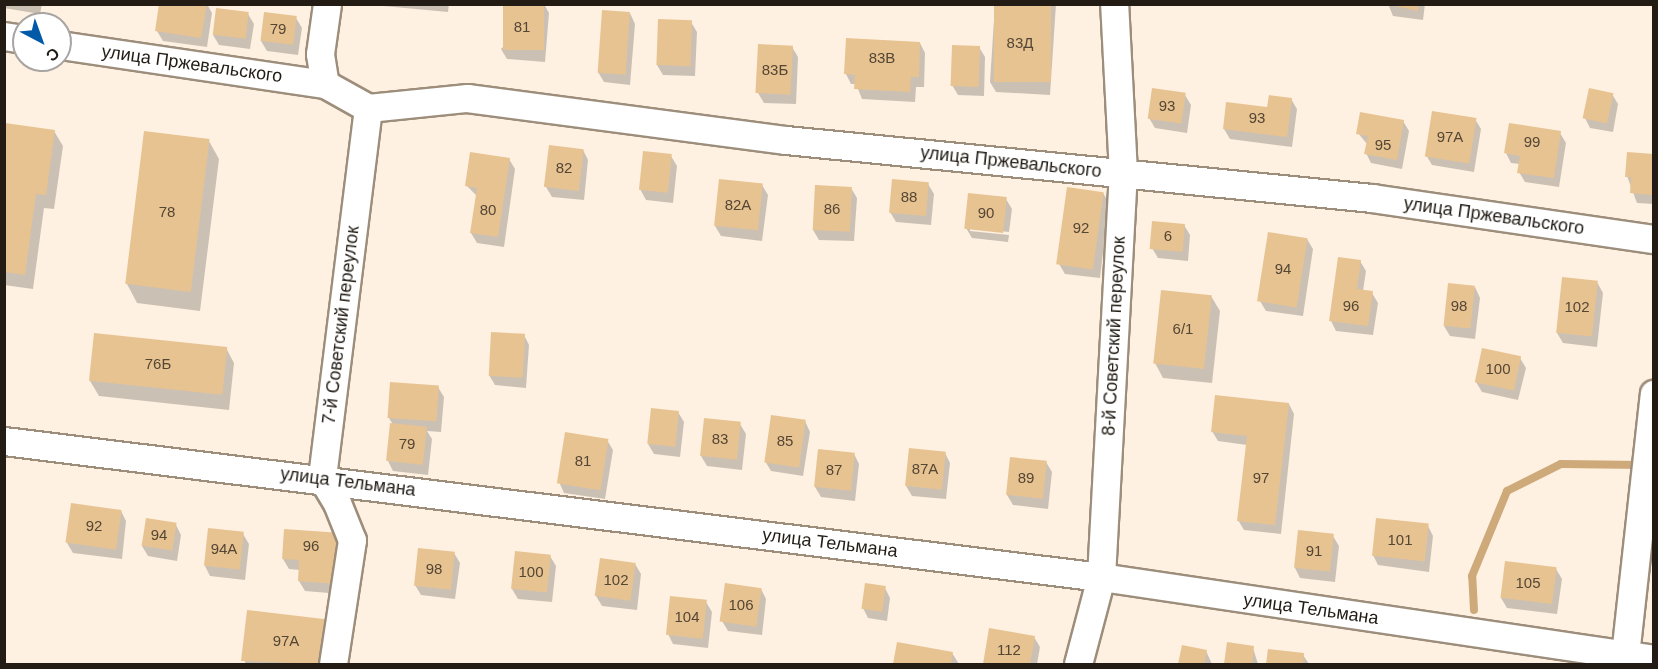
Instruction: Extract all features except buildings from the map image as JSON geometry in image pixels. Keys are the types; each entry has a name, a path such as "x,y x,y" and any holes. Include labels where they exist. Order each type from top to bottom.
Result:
{"street":[{"path":"327,4 320,54 325,84 369,108"},
{"name":"8-й Советский переулок","path":"1078,664 1101,577 1123,173 1114,4"},
{"name":"улица Пржевальского","path":"72,47 325,84"},
{"name":"улица Пржевальского","path":"369,108 466,98 786,140 1372,198 1653,239"},
{"name":"7-й Советский переулок","path":"322,478 369,108"},
{"path":"1625,660 1653,394"},
{"name":"улица Тельмана","path":"4,441 322,478 1101,577 1625,660 1653,659"},
{"path":"322,478 337,502 352,540 333,664"}],"waterway":[{"path":"1474,610 1472,576 1507,491 1561,464 1643,465"}]}
